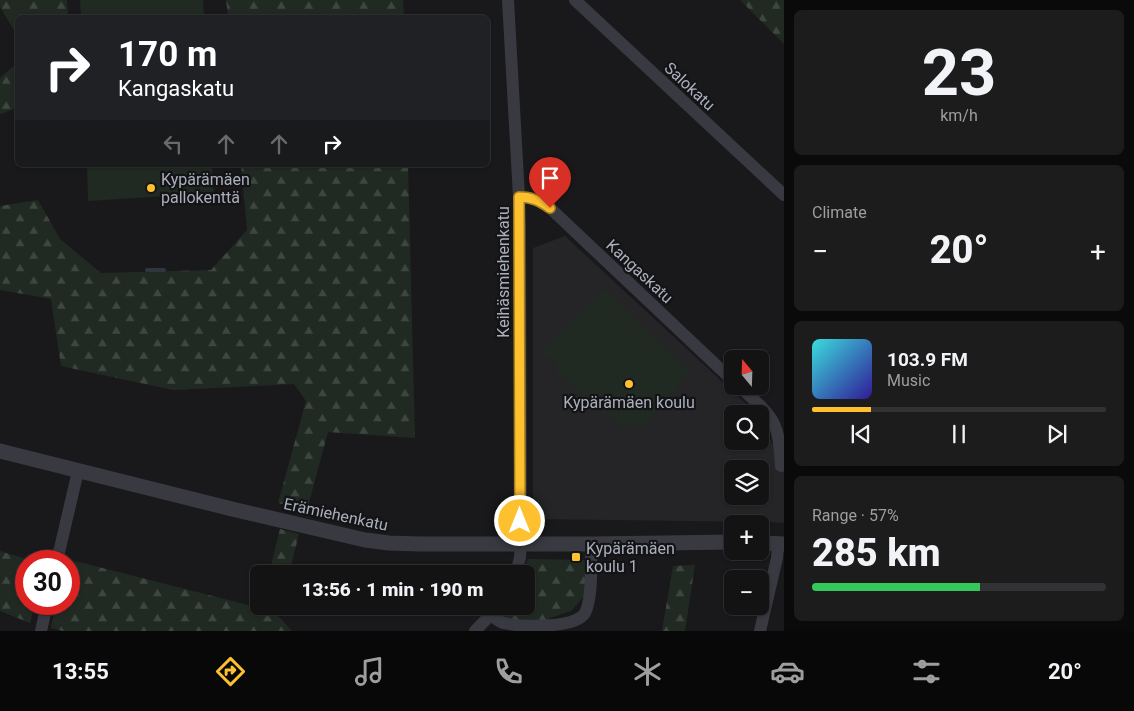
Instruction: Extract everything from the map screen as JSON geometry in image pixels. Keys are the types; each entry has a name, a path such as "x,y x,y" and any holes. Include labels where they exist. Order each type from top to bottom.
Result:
{"street":[{"name":"Keihäsmiehenkatu","path":"508,0 519,197 521,544 518,565"},
{"name":"Salokatu","path":"575,0 784,196"},
{"name":"Kangaskatu","path":"519,197 538,200 550,208 724,372"},
{"path":"748,395 770,416 775,424 779,439 781,466"},
{"name":"Erämiehenkatu","path":"0,451 365,540 420,544 724,542"},
{"path":"60,550 78,471"},
{"path":"498,615 502,622 515,625 544,626 563,624 576,620 584,614 590,597 591,544"},
{"path":"760,631 781,544"},
{"path":"41,631 45,615"},
{"path":"475,631 490,615"}],"shaded area":[{"name":"Kypärämäen koulu","path":"565,236 724,383 724,395 737,395 747,405 724,405 724,450 769,450 769,436 772,444 784,446 784,523 769,522 769,515 724,515 724,521 533,519 533,248"}],"green space":[{"path":"0,0 67,0 68,15 15,15 15,32 0,7"},
{"path":"80,0 203,0 204,15 81,15"},
{"path":"226,0 403,0 404,15 228,15"},
{"path":"740,0 784,0 784,44"},
{"path":"15,65 15,109 0,114 0,78"},
{"name":"Kypärämäen pallokenttä","path":"87,167 212,167 214,193 88,201"},
{"path":"241,167 408,167 415,438 328,432 307,510 278,503 306,401 294,384 173,390 61,366 51,299 0,290 0,206 38,200 60,239 101,273 211,270 247,230"},
{"path":"603,289 690,371 646,425 622,426 584,397 555,371 557,361 548,357 543,349"},
{"path":"280,529 299,534 291,565 271,565"},
{"path":"0,551 15,556 15,615 32,615 30,623 0,611"},
{"path":"528,559 587,560 585,595 571,611 550,618 547,622 506,619 504,615 535,615 535,565 525,565"},
{"path":"80,562 250,605 250,615 278,615 292,631 63,631 51,628 54,615 80,615"},
{"path":"695,565 685,631 662,631 673,566"}],"waterway":[{"path":"147,270 164,270"}],"place":[{"name":"Kypärämäen pallokenttä","path":"151,188"},
{"name":"Kypärämäen koulu","path":"629,384"},
{"name":"Kypärämäen koulu 1","path":"576,557"}],"route":[{"path":"520,521 519,197 538,200 550,208"}]}
